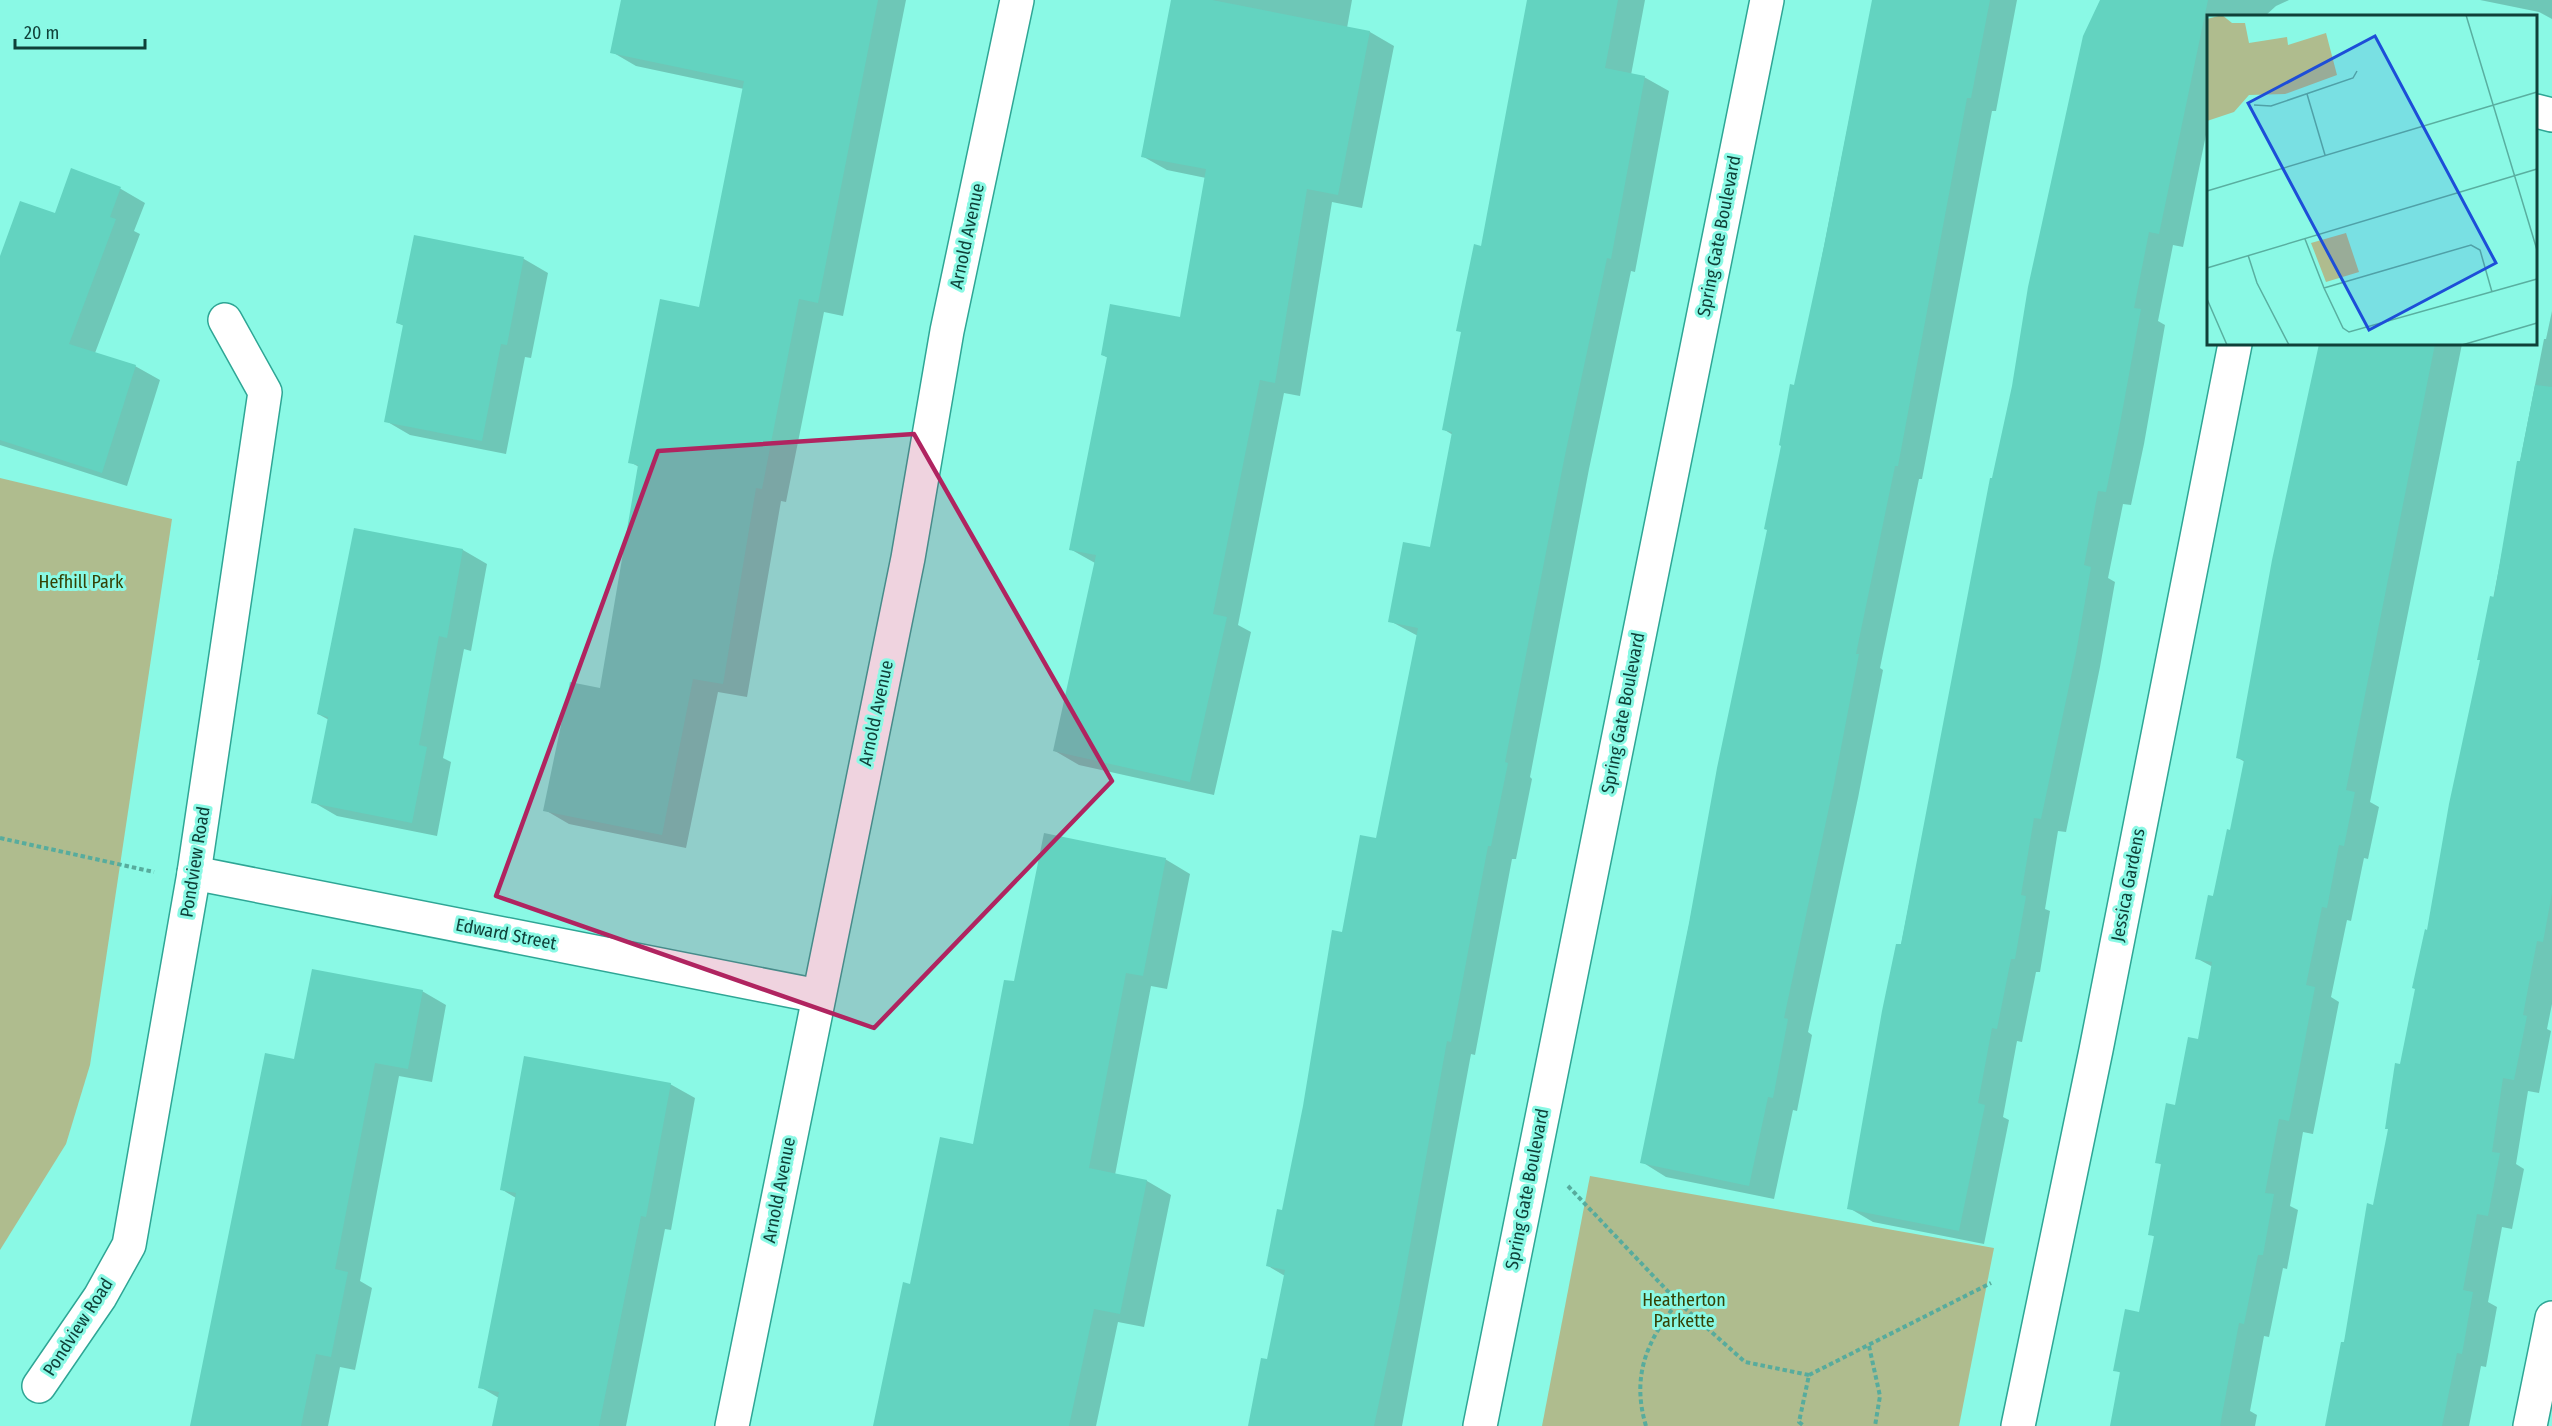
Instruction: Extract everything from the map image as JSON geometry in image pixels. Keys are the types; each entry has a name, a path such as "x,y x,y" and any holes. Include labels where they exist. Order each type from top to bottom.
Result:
{"street":[{"name":"Arnold Avenue","path":"732,1426 908,558 948,331 1017,0"},
{"name":"Spring Gate Boulevard","path":"1480,1426 1767,0"},
{"path":"2537,111 2552,115"},
{"name":"Pondview Road","path":"39,1386 100,1297 129,1245 194,873 265,392 225,320"},
{"name":"Jessica Gardens","path":"2018,1426 2096,1050 2235,345"},
{"name":"Edward Street","path":"194,873 818,996"},
{"path":"2530,1426 2552,1318"}],"path":[{"path":"0,838 145,872 194,873"},
{"path":"1535,1151 1678,1302 1744,1362 1809,1375 1991,1283"},
{"path":"1646,1426 1641,1410 1640,1382 1645,1356 1657,1328 1678,1302"},
{"path":"1869,1346 1880,1396 1875,1426"},
{"path":"1804,1426 1799,1422 1809,1375"}],"highlighted area":[{"path":"914,434 1112,781 874,1028 496,896 658,451"}],"green space":[{"name":"Hefhill Park","path":"0,478 172,519 90,1065 66,1144 0,1250"},
{"name":"Heatherton Parkette","path":"1590,1176 1994,1248 1959,1426 1542,1426"}],"building":[{"path":"621,0 878,0 818,303 799,299 762,489 756,488 723,684 693,679 662,835 543,811 570,682 600,688 638,465 628,463 660,299 699,307 744,81 610,53"},
{"path":"1171,0 1212,0 1370,31 1338,195 1307,189 1275,383 1260,380 1213,614 1227,617 1190,782 1053,751 1096,555 1069,550 1107,357 1101,355 1110,304 1180,317 1206,169 1141,157"},
{"path":"1527,0 1618,0 1605,68 1645,76 1611,259 1607,258 1565,455 1505,762 1508,763 1491,846 1488,846 1451,1042 1447,1041 1399,1307 1374,1426 1248,1426 1261,1358 1267,1359 1285,1270 1266,1266 1277,1209 1282,1210 1303,1106 1332,930 1342,932 1360,835 1376,838 1418,628 1388,622 1403,542 1430,547 1452,432 1442,430 1461,332 1456,331 1474,244 1481,246"},
{"path":"1872,0 1990,0 1971,98 1967,98 1898,466 1895,466 1856,654 1859,654 1834,784 1784,1018 1788,1019 1773,1098 1768,1097 1749,1186 1640,1163 1689,923 1717,768 1767,530 1764,529 1781,446 1779,445 1790,384 1794,385 1824,246"},
{"path":"2100,0 2208,0 2159,234 2149,232 2134,308 2141,309 2119,429 2106,492 2098,491 2084,565 2091,567 2076,653 2041,819 2034,818 2021,895 2026,896 2015,959 2011,959 1997,1029 1992,1028 1978,1103 1985,1105 1959,1231 1847,1209 1882,1011 1896,944 1901,944 1990,478 1992,478 2012,386 2028,287 2083,36"},
{"path":"71,168 121,187 110,217 116,219 69,344 136,365 102,473 0,440 0,256 20,201 55,213"},
{"path":"414,235 524,257 507,345 501,344 482,441 384,422 403,325 396,323"},
{"path":"2319,345 2435,345 2346,790 2355,792 2344,846 2339,845 2327,908 2322,907 2306,985 2315,987 2289,1121 2279,1119 2265,1193 2274,1194 2263,1255 2258,1255 2244,1324 2239,1323 2220,1426 2110,1426 2120,1372 2113,1371 2125,1309 2139,1312 2154,1236 2148,1235 2161,1164 2155,1163 2166,1103 2175,1105 2188,1037 2198,1039 2212,962 2195,959 2208,895 2213,896 2227,829 2230,830 2244,760 2236,758 2272,560"},
{"path":"2535,385 2552,387 2552,893 2543,942 2537,941 2523,1015 2527,1016 2514,1080 2503,1078 2492,1152 2500,1153 2488,1216 2477,1214 2463,1290 2473,1292 2462,1354 2457,1353 2442,1426 2325,1426 2341,1342 2344,1342 2367,1203 2373,1205 2388,1129 2385,1129 2395,1063 2400,1064 2415,989 2412,988 2425,929 2427,930 2449,804 2480,660 2477,660 2490,596 2494,597 2517,461 2520,461"},
{"path":"354,528 463,549 447,638 439,636 419,745 427,747 412,823 311,803 328,717 317,714"},
{"path":"1044,833 1166,858 1143,976 1126,973 1089,1168 1147,1180 1120,1314 1094,1309 1069,1426 873,1426 903,1282 910,1284 940,1137 973,1144 1004,980 1014,981"},
{"path":"312,969 423,990 408,1069 375,1063 335,1269 348,1272 331,1357 316,1354 301,1426 190,1426 265,1053 294,1059"},
{"path":"524,1056 671,1083 646,1217 641,1216 599,1426 492,1426 499,1392 478,1388 516,1193 500,1190"}]}
